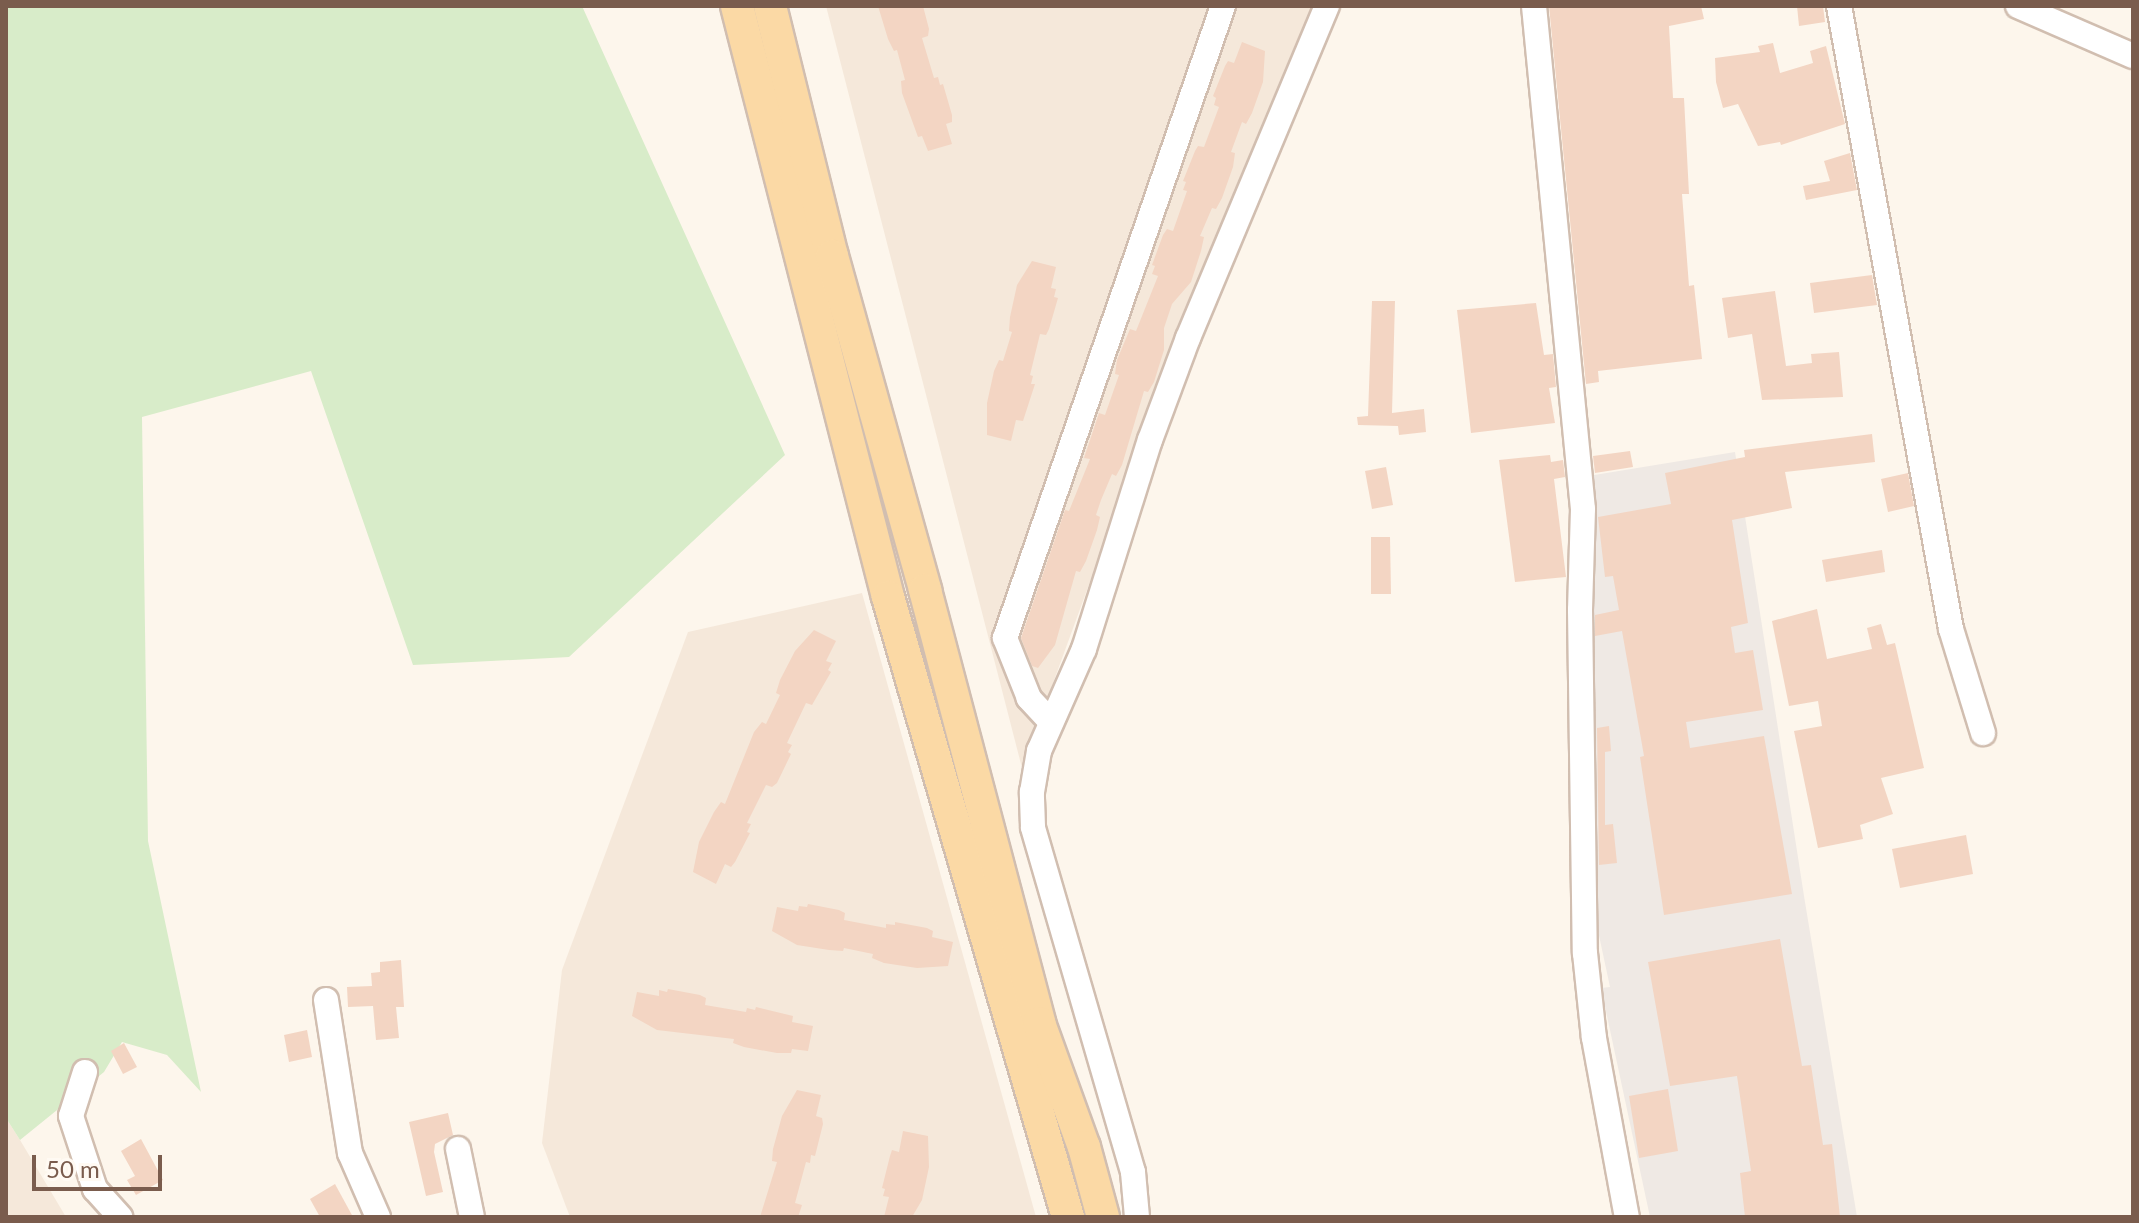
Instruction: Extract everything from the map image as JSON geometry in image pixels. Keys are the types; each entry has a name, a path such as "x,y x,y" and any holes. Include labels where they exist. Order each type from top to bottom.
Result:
{"main road":[{"path":"737,6 888,597 1046,1084 1103,1217"},
{"path":"770,6 832,256 925,590 1039,1023 1068,1217"}],"street":[{"path":"1051,722 1029,698 1005,638 1223,6"},
{"path":"1137,1217 1133,1172 1033,827 1032,792 1039,751 1089,635 1150,440 1188,338 1327,6"},
{"path":"1534,6 1583,509 1580,610 1585,953 1594,1038 1627,1217"},
{"path":"1839,6 1951,629 1983,733"},
{"path":"2018,6 2133,56"},
{"path":"326,1000 350,1153 378,1217"},
{"path":"85,1072 71,1116 95,1189 120,1217"},
{"path":"458,1149 472,1217"}],"shaded area":[{"path":"826,6 1320,6 1179,338 1022,768"},
{"path":"1735,452 1857,1217 1650,1217 1601,988 1610,987 1591,898 1576,478"},
{"path":"862,593 1036,1217 570,1217 542,1143 562,970 688,632"},
{"path":"6,1118 20,1140 66,1217 6,1217"}],"green space":[{"path":"6,6 582,6 785,455 569,657 413,665 311,371 142,417 148,841 201,1092 167,1055 122,1042 104,1072 20,1140 6,1118"}],"building":[{"path":"878,6 923,6 929,29 928,36 922,38 934,78 938,77 940,85 943,84 952,115 952,122 946,124 952,144 928,151 922,136 918,137 902,93 901,81 905,80 897,50 894,51 888,39"},
{"path":"1549,6 1701,6 1704,19 1669,26 1673,98 1684,98 1689,194 1682,194 1689,286 1694,285 1702,359 1598,371 1599,382 1586,384"},
{"path":"1797,6 1823,6 1825,22 1799,26"},
{"path":"1242,42 1265,51 1263,82 1252,113 1246,124 1242,122 1231,152 1235,153 1233,167 1222,198 1216,209 1212,208 1200,236 1204,237 1191,282 1172,304 1164,328 1164,350 1154,382 1148,392 1144,391 1122,465 1116,476 1112,474 1101,500 1096,515 1100,517 1097,530 1086,561 1080,572 1076,571 1055,645 1038,668 1032,666 1021,638 1065,510 1069,511 1090,459 1084,458 1099,413 1105,415 1119,375 1115,374 1117,360 1130,329 1136,331 1158,276 1152,274 1155,266 1152,265 1163,235 1167,229 1173,231 1187,191 1183,190 1186,182 1183,181 1198,146 1204,147 1219,107 1214,105 1216,98 1213,96 1225,66 1228,61 1234,63"},
{"path":"1773,43 1780,73 1813,63 1810,51 1826,46 1845,124 1781,145 1780,142 1758,146 1738,104 1723,108 1716,82 1715,58 1760,52 1758,46"},
{"path":"1850,153 1857,190 1806,200 1803,186 1830,181 1824,161"},
{"path":"1032,261 1056,267 1051,288 1056,289 1054,297 1058,298 1046,335 1040,334 1030,375 1033,376 1031,384 1035,384 1023,421 1016,420 1011,441 987,435 987,403 994,371 999,360 1003,361 1012,332 1009,331 1010,317 1017,285"},
{"path":"1872,275 1877,305 1814,313 1810,283"},
{"path":"1775,291 1786,366 1812,363 1811,354 1839,352 1843,397 1762,400 1752,334 1728,338 1722,298"},
{"path":"1372,301 1395,301 1392,413 1424,409 1426,432 1399,435 1398,426 1358,425 1357,417 1368,416"},
{"path":"1536,303 1544,355 1553,354 1556,387 1549,388 1555,423 1471,433 1457,310"},
{"path":"1872,434 1875,462 1785,472 1792,508 1732,520 1748,623 1731,627 1735,653 1753,650 1763,710 1686,722 1690,748 1764,736 1792,894 1664,915 1640,757 1644,756 1622,631 1595,636 1595,615 1619,610 1613,576 1605,577 1598,517 1671,504 1665,473 1745,457 1744,450"},
{"path":"1630,451 1633,467 1595,473 1593,456"},
{"path":"1550,455 1551,462 1563,460 1565,477 1554,479 1566,577 1515,582 1499,460"},
{"path":"1386,467 1393,505 1372,509 1365,471"},
{"path":"1908,473 1914,506 1888,512 1881,479"},
{"path":"1371,537 1390,537 1391,594 1371,594"},
{"path":"1882,550 1885,572 1826,582 1822,560"},
{"path":"1817,609 1827,659 1872,649 1867,628 1881,624 1887,645 1895,643 1924,768 1881,778 1893,814 1860,825 1863,839 1818,848 1794,731 1822,726 1818,701 1789,706 1772,621"},
{"path":"814,630 836,641 826,661 832,663 828,670 831,672 812,705 806,703 787,743 792,745 788,752 791,754 777,783 772,787 766,785 747,823 751,824 747,832 750,833 731,867 725,864 716,884 693,872 699,842 714,812 721,802 725,804 754,732 762,722 766,724 780,695 776,693 780,680 795,651"},
{"path":"1609,726 1611,751 1605,752 1605,825 1613,824 1617,863 1599,865 1597,728"},
{"path":"1966,835 1973,874 1900,888 1892,849"},
{"path":"808,904 839,910 845,913 844,920 886,928 886,924 895,925 895,922 927,928 933,931 932,937 953,942 948,966 917,968 884,963 872,958 873,954 844,948 843,951 797,945 772,931 777,907 798,911 799,906 807,907"},
{"path":"1780,939 1802,1066 1811,1065 1823,1145 1832,1144 1840,1217 1745,1217 1740,1173 1751,1171 1737,1076 1670,1086 1648,962"},
{"path":"401,960 404,1007 396,1007 399,1038 376,1040 373,1006 348,1007 347,987 372,986 371,973 380,972 380,962"},
{"path":"668,989 700,995 706,998 705,1005 746,1012 747,1008 755,1010 756,1007 793,1016 792,1022 813,1026 808,1051 792,1049 791,1053 777,1053 744,1047 733,1043 734,1039 657,1030 632,1016 637,992 659,996 659,990 667,992"},
{"path":"307,1030 312,1057 289,1062 284,1035"},
{"path":"124,1043 137,1067 123,1074 111,1051"},
{"path":"1668,1089 1678,1151 1639,1158 1629,1096"},
{"path":"797,1090 821,1095 816,1116 822,1118 823,1124 815,1156 811,1155 810,1163 806,1162 795,1203 802,1205 798,1217 760,1217 777,1162 772,1161 773,1149 782,1116"},
{"path":"448,1113 453,1135 435,1144 434,1152 443,1192 426,1196 409,1122"},
{"path":"903,1131 928,1136 929,1167 922,1200 912,1217 884,1217 889,1197 883,1196 885,1189 882,1188 892,1150 899,1152"},
{"path":"141,1139 163,1180 136,1195 127,1180 135,1176 121,1151"},
{"path":"335,1184 353,1217 320,1217 310,1199"}]}
